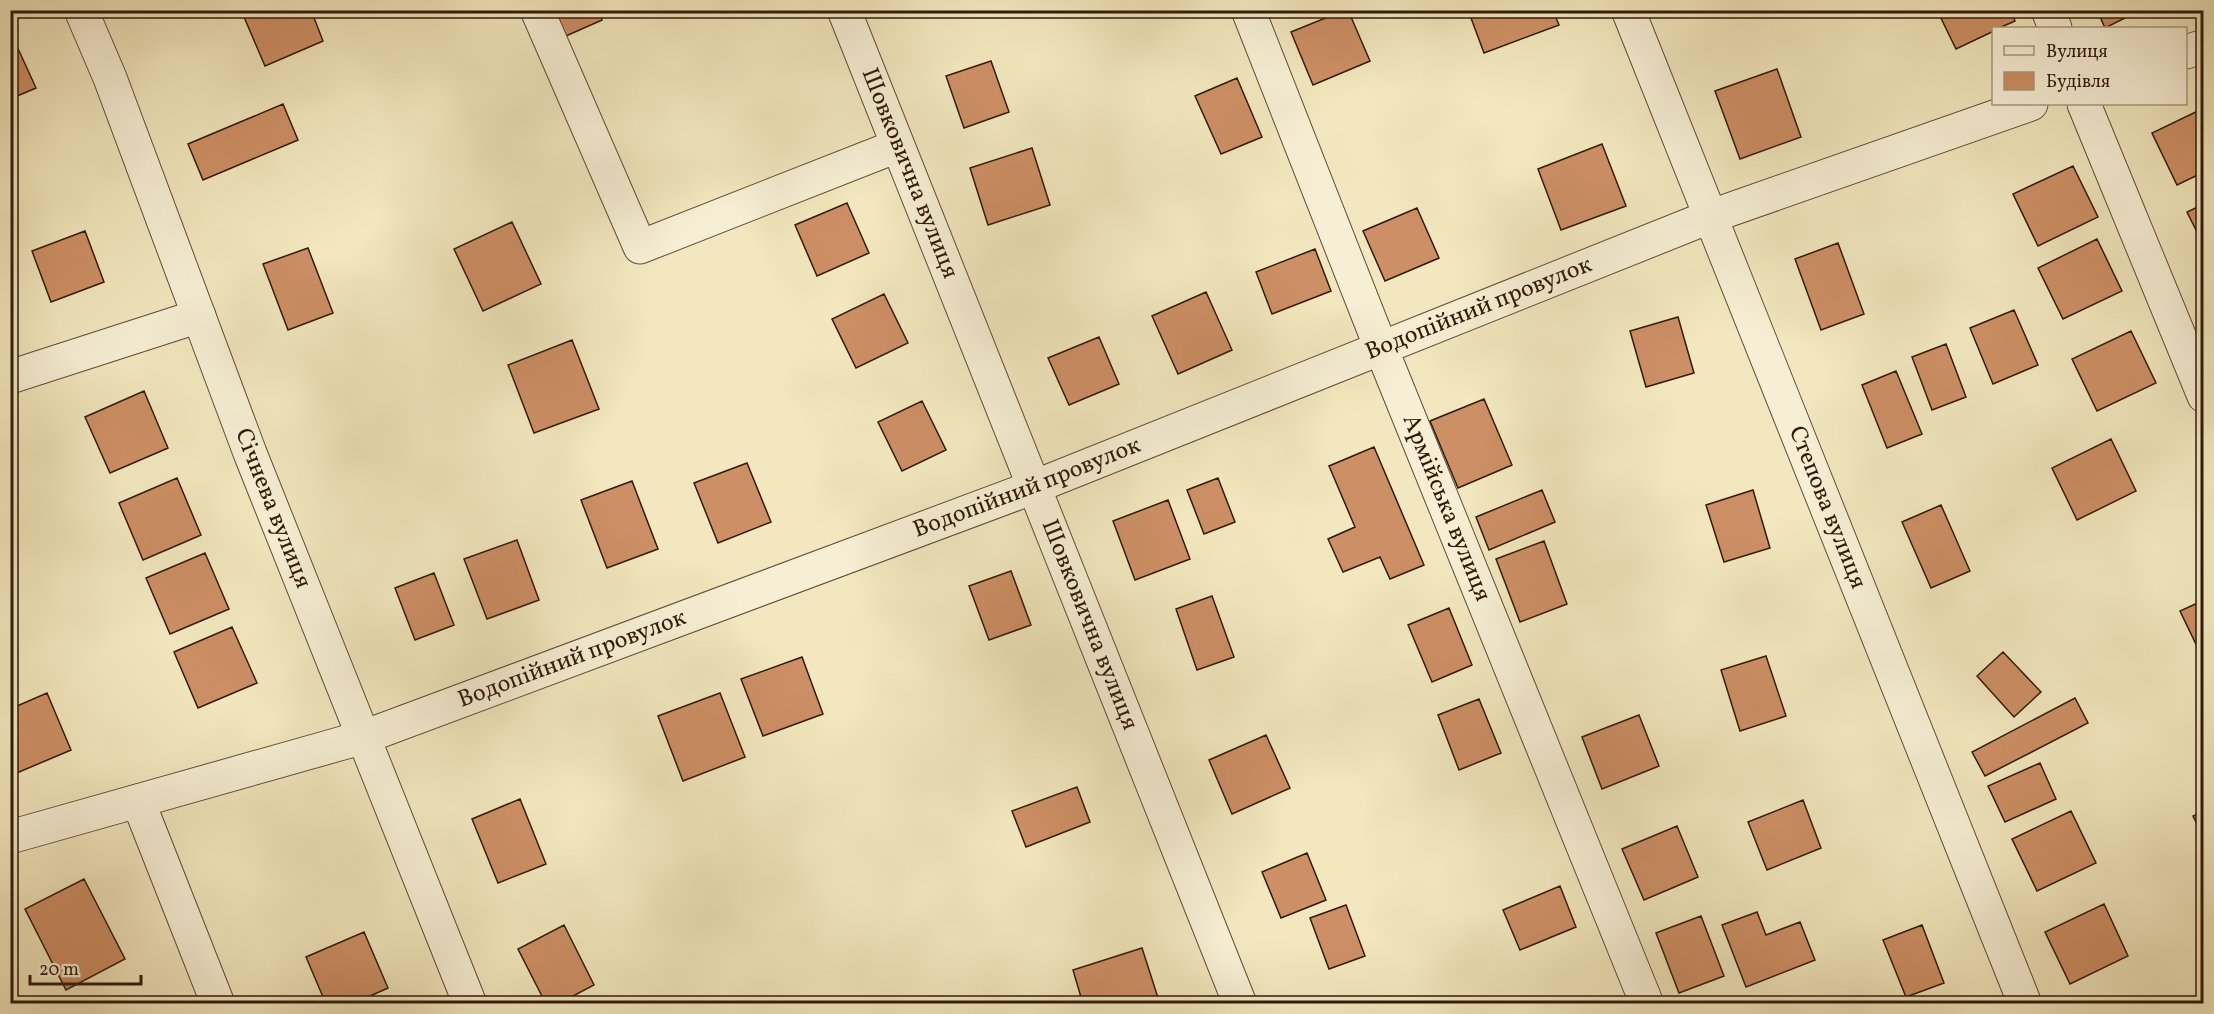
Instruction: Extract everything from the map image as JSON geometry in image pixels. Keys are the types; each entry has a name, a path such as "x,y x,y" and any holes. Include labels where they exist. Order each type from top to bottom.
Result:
{"street":[{"name":"Січнева вулиця","path":"81,10 110,78 250,453 470,1004"},
{"path":"537,10 640,247 897,146"},
{"name":"Шовковична вулиця","path":"844,10 1240,1004"},
{"name":"Армійська вулиця","path":"1248,10 1381,348 1647,1004"},
{"name":"Степова вулиця","path":"1628,10 2025,1004"},
{"path":"2048,10 2055,27"},
{"path":"2187,52 2204,46"},
{"name":"Водопійний провулок","path":"10,837 364,737 1034,487 1709,217 2028,105"},
{"path":"2085,105 2204,396"},
{"path":"10,377 199,316"},
{"path":"138,801 218,1004"}],"building":[{"path":"241,10 311,10 323,41 265,66"},
{"path":"555,10 598,10 602,20 566,36"},
{"path":"928,10 947,10 930,17"},
{"path":"1348,10 1370,61 1313,85 1291,32"},
{"path":"1468,10 1553,10 1559,25 1484,53"},
{"path":"1937,10 2010,10 2015,21 2001,27 1992,27 1992,32 1956,49"},
{"path":"2097,10 2141,10 2107,27 2105,27"},
{"path":"10,31 36,88 10,99"},
{"path":"991,61 1009,112 964,128 946,76"},
{"path":"1777,69 1801,137 1740,159 1715,91"},
{"path":"1237,78 1262,137 1221,154 1195,96"},
{"path":"283,104 298,140 203,180 188,144"},
{"path":"2204,108 2204,172 2177,185 2152,133"},
{"path":"1602,144 1626,206 1561,230 1538,169"},
{"path":"1032,148 1050,205 988,225 970,168"},
{"path":"2073,166 2098,217 2038,246 2013,194"},
{"path":"847,203 869,253 817,276 795,225"},
{"path":"2204,204 2204,246 2187,212"},
{"path":"1417,208 1439,258 1385,281 1363,231"},
{"path":"512,222 541,284 483,311 454,249"},
{"path":"85,231 104,282 51,302 32,251"},
{"path":"2097,239 2122,291 2063,319 2038,268"},
{"path":"1838,243 1864,314 1821,330 1795,259"},
{"path":"308,248 333,313 288,330 263,264"},
{"path":"1315,249 1331,291 1272,314 1256,272"},
{"path":"1206,292 1232,350 1178,374 1152,316"},
{"path":"884,294 908,343 856,368 832,319"},
{"path":"2014,310 2038,365 1993,384 1970,328"},
{"path":"1678,317 1694,373 1646,387 1630,331"},
{"path":"2131,331 2156,383 2097,411 2072,359"},
{"path":"1099,337 1119,384 1069,405 1048,358"},
{"path":"572,340 599,409 534,433 508,365"},
{"path":"1946,344 1966,397 1932,410 1912,357"},
{"path":"1896,371 1922,434 1887,448 1862,385"},
{"path":"144,391 168,448 110,473 85,417"},
{"path":"1484,399 1512,465 1458,488 1430,421"},
{"path":"922,401 946,450 902,471 878,422"},
{"path":"2111,439 2136,491 2077,520 2052,468"},
{"path":"1374,447 1424,565 1390,579 1380,557 1343,572 1328,539 1355,527 1329,466"},
{"path":"747,463 771,522 718,543 694,483"},
{"path":"177,478 201,535 143,560 119,503"},
{"path":"1218,478 1235,522 1204,534 1187,490"},
{"path":"632,481 658,549 607,568 581,500"},
{"path":"1542,490 1555,522 1489,550 1476,517"},
{"path":"1753,490 1770,548 1724,562 1706,505"},
{"path":"1168,500 1190,559 1135,580 1113,521"},
{"path":"1941,505 1970,571 1931,588 1902,522"},
{"path":"517,540 539,600 487,619 464,559"},
{"path":"1544,541 1567,604 1520,622 1496,559"},
{"path":"205,553 229,609 170,634 146,578"},
{"path":"1011,571 1031,625 989,640 969,586"},
{"path":"434,573 454,625 415,640 395,588"},
{"path":"1212,596 1234,657 1197,670 1176,609"},
{"path":"2204,600 2204,661 2180,611"},
{"path":"1449,608 1472,665 1432,682 1408,625"},
{"path":"232,627 257,683 198,708 174,652"},
{"path":"2003,652 2041,692 2014,717 1977,676"},
{"path":"1766,656 1786,716 1740,731 1721,670"},
{"path":"802,657 823,714 763,736 741,679"},
{"path":"47,693 71,750 12,775 10,770 10,709"},
{"path":"720,693 745,757 683,781 658,716"},
{"path":"2075,698 2088,723 1985,776 1972,752"},
{"path":"1479,699 1501,753 1459,770 1438,715"},
{"path":"1639,715 1659,766 1602,789 1582,737"},
{"path":"1266,735 1290,788 1232,814 1209,760"},
{"path":"2040,763 2056,799 2005,822 1988,786"},
{"path":"1077,787 1090,822 1026,847 1012,811"},
{"path":"520,799 546,864 498,883 472,819"},
{"path":"1803,800 1821,848 1767,870 1748,822"},
{"path":"2071,811 2096,863 2037,891 2012,839"},
{"path":"2204,811 2204,838 2193,816"},
{"path":"1677,826 1698,877 1644,900 1622,849"},
{"path":"1307,853 1326,900 1281,918 1262,872"},
{"path":"84,879 125,959 66,990 25,909"},
{"path":"1560,886 1576,927 1520,950 1503,910"},
{"path":"2104,904 2128,956 2070,984 2045,932"},
{"path":"1346,905 1365,956 1329,969 1310,918"},
{"path":"1757,912 1766,935 1800,922 1815,960 1746,987 1722,925"},
{"path":"1701,916 1724,976 1679,993 1656,933"},
{"path":"564,925 594,985 558,1004 546,1004 518,949"},
{"path":"1922,925 1944,983 1906,997 1883,940"},
{"path":"364,932 388,988 352,1004 326,1004 306,957"},
{"path":"1142,948 1160,1004 1083,1004 1073,970"}]}
